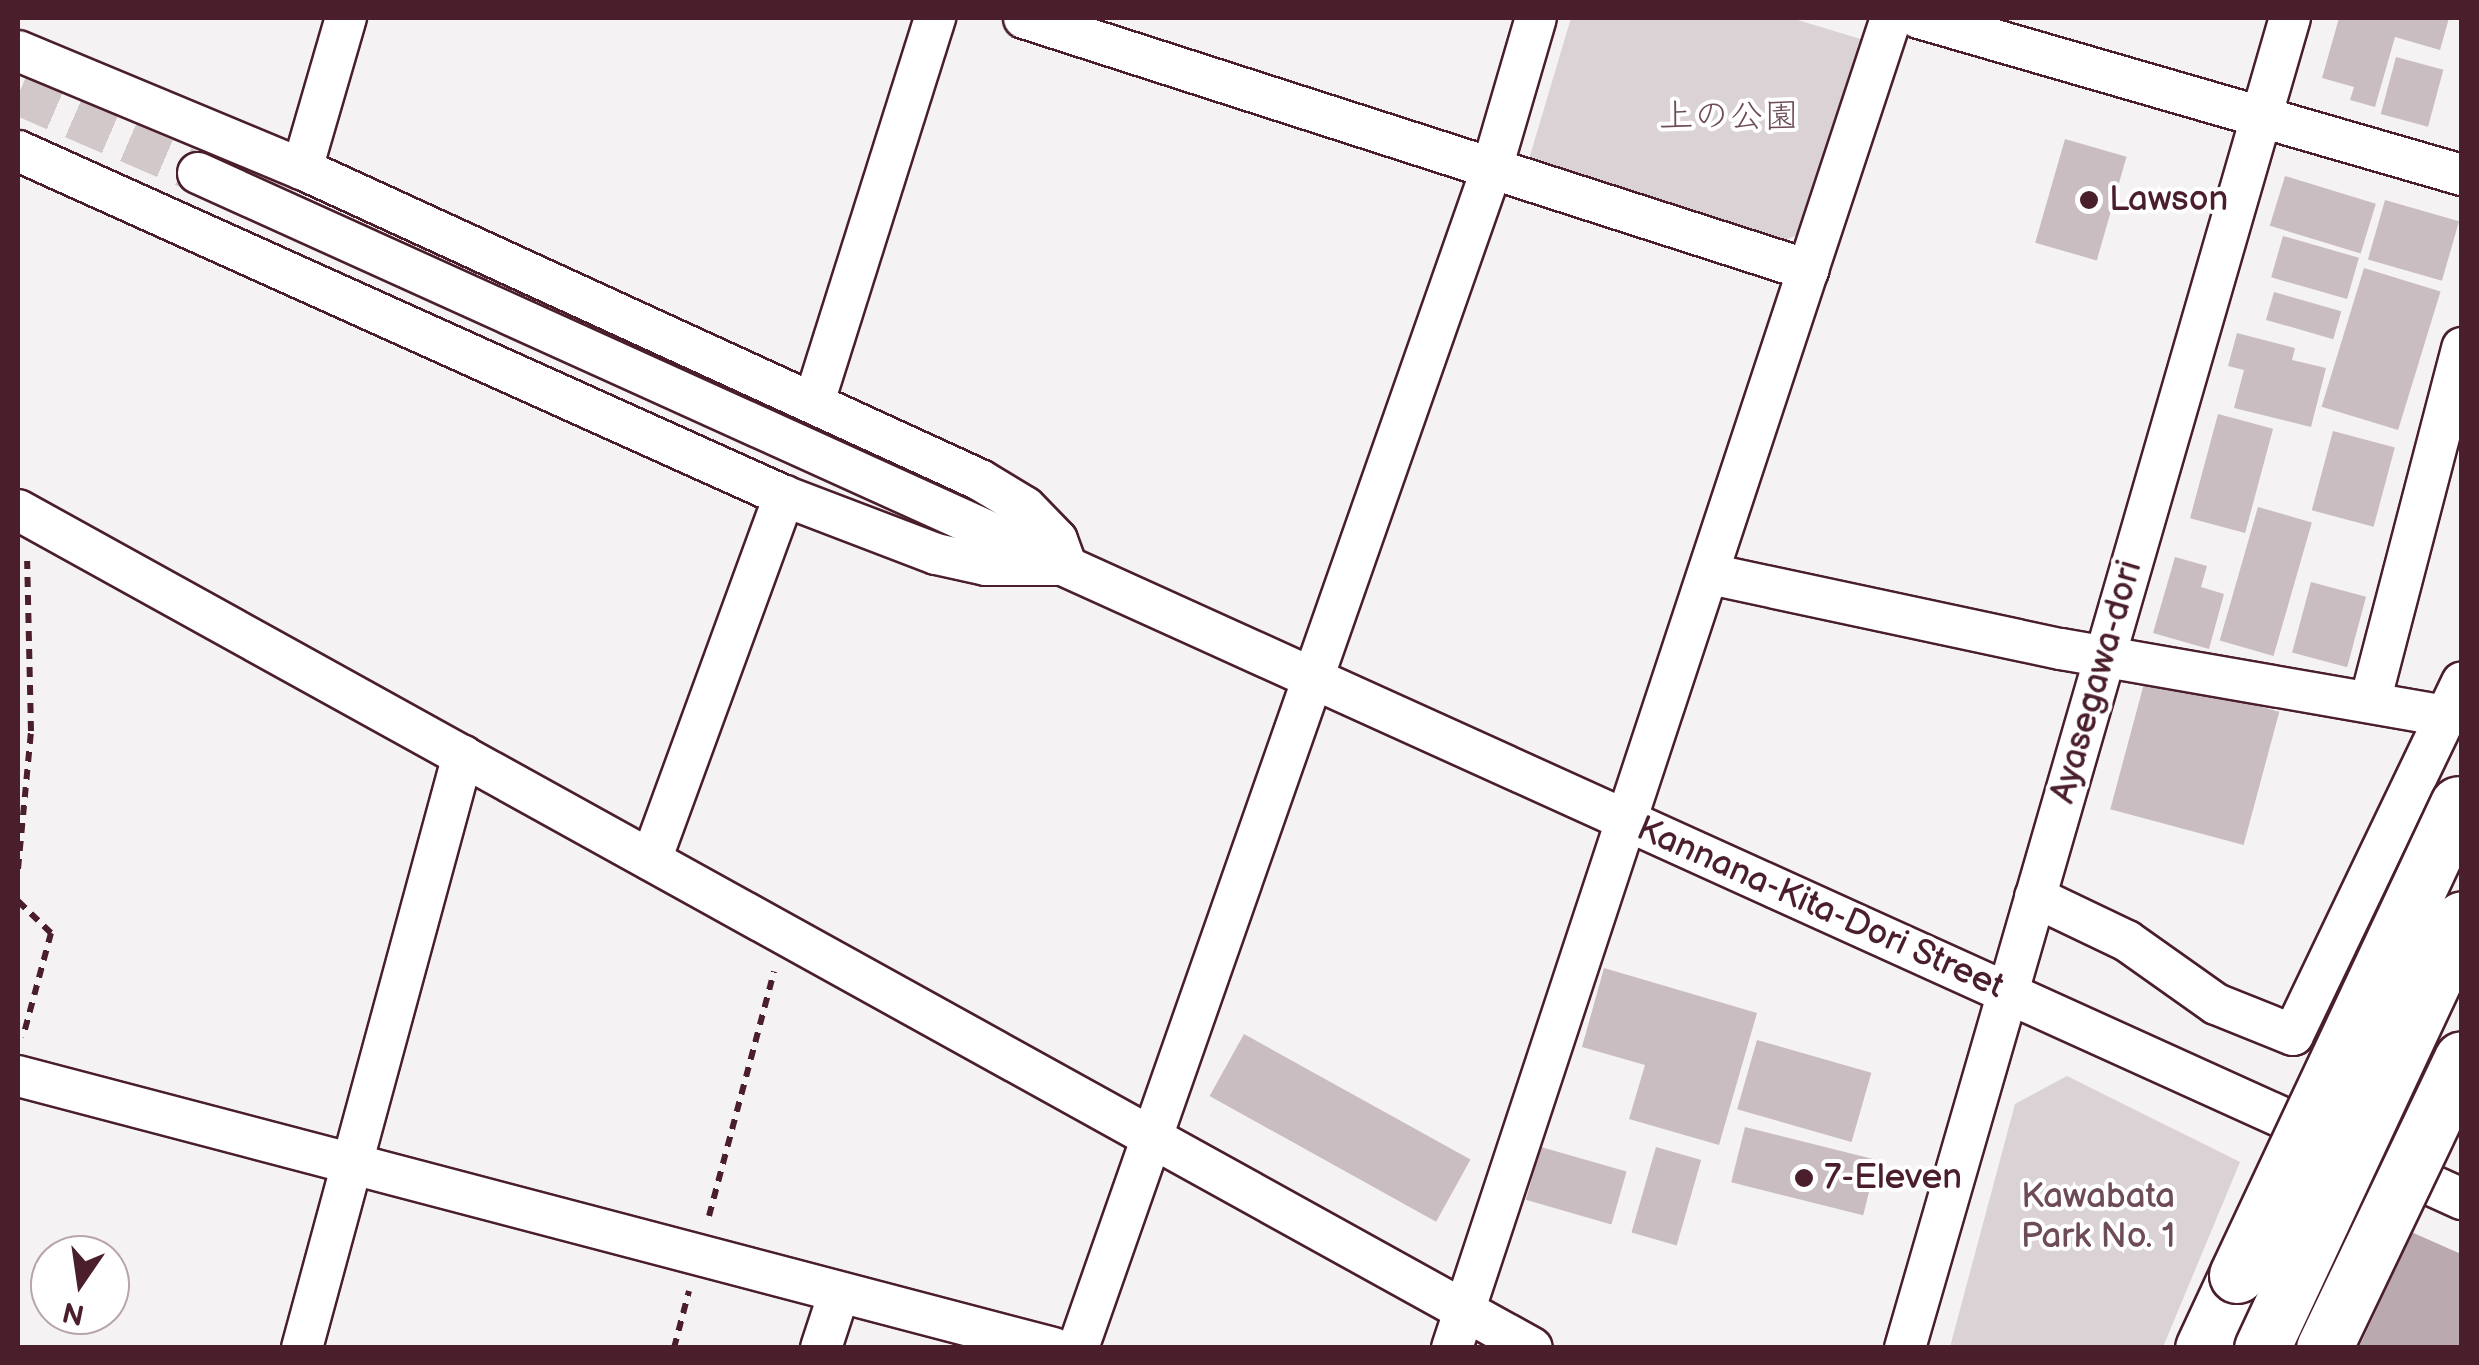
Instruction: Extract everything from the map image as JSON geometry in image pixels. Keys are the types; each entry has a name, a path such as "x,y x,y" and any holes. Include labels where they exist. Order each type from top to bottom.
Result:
{"highway":[{"path":"2204,1348 2460,798"},
{"path":"2262,1348 2462,920"},
{"path":"2324,1348 2462,1059"}],"street":[{"path":"302,169 346,18"},
{"path":"814,402 935,18"},
{"path":"1024,18 1808,270"},
{"path":"1078,1348 1149,1135 1492,168 1536,18"},
{"path":"1459,1329 1891,18"},
{"path":"1919,18 2462,175"},
{"name":"Ayasegawa-dori","path":"1906,1348 2290,18"},
{"path":"18,51 302,169 814,402 1025,507 1057,540 1066,565 986,564 936,554 784,496 18,151"},
{"name":"Kannana-Kita-Dori Street","path":"198,173 2462,1199"},
{"path":"2371,698 2462,348"},
{"path":"650,860 784,496"},
{"path":"22,528 463,755 1149,1135 1459,1329 1532,1348"},
{"path":"1710,574 2104,657 2371,698 2453,699 2293,1036 2216,1004 2127,941 2035,896"},
{"path":"302,1348 463,755"},
{"path":"18,1076 1053,1348"},
{"path":"2186,1348 2246,1197"},
{"path":"821,1348 839,1293"}],"path":[{"path":"18,869 31,730 22,528"},
{"path":"18,901 51,933 18,1056"},
{"path":"674,1348 778,961"}],"green space":[{"name":"上の公園","path":"1571,18 1791,18 1864,40 1803,232 1786,240 1529,159"},
{"name":"Kawabata Park No. 1","path":"2067,1076 2240,1162 2163,1347 1950,1347 2015,1104"}],"shaded area":[{"path":"2461,1129 2461,1347 2359,1347"}],"pier":[{"path":"2454,1135 2461,1138 2461,1254 2409,1231"}],"building":[{"path":"2339,18 2449,18 2440,50 2395,37 2375,107 2350,100 2354,87 2322,78"},
{"path":"2396,57 2443,70 2428,127 2381,114"},
{"path":"2065,139 2127,157 2097,260 2035,243"},
{"path":"2285,176 2376,204 2361,254 2270,226"},
{"path":"2385,200 2459,221 2442,281 2368,260"},
{"path":"2283,236 2359,258 2347,299 2271,277"},
{"path":"2364,268 2441,291 2398,430 2322,407"},
{"path":"2274,292 2341,311 2333,339 2266,320"},
{"path":"2237,333 2295,348 2292,360 2326,368 2311,427 2234,408 2244,370 2228,366"},
{"path":"2218,414 2273,429 2245,533 2190,518"},
{"path":"2333,431 2395,448 2374,527 2312,510"},
{"path":"2258,507 2312,522 2274,656 2220,641"},
{"path":"2175,557 2207,566 2201,587 2224,594 2209,649 2153,633"},
{"path":"2311,582 2366,597 2347,667 2292,653"},
{"path":"2146,676 2279,712 2244,845 2110,809"},
{"path":"1604,968 1757,1013 1719,1145 1629,1119 1645,1065 1582,1047"},
{"path":"1244,1034 1471,1160 1436,1222 1210,1096"},
{"path":"1757,1040 1871,1073 1852,1142 1737,1109"},
{"path":"1745,1127 1877,1160 1863,1215 1731,1182"},
{"path":"1541,1147 1627,1172 1611,1224 1526,1200"},
{"path":"1656,1147 1701,1160 1677,1246 1631,1233"}],"tunnel":[{"path":"18,95 198,173"}],"place":[{"name":"Lawson","path":"2089,200"},
{"name":"7-Eleven","path":"1804,1178"}]}
